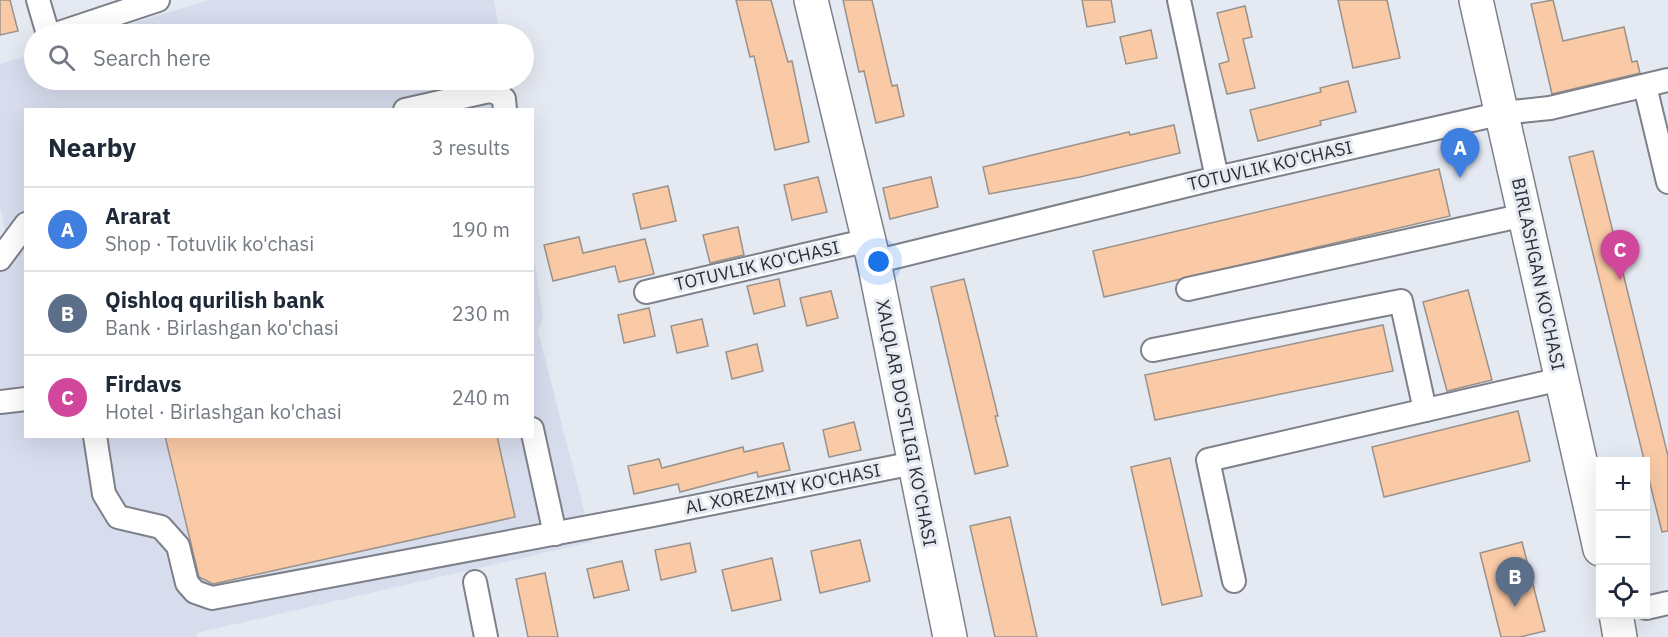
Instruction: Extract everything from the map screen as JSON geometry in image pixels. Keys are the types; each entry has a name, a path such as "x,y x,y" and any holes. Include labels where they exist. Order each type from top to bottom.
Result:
{"street":[{"path":"38,0 45,24"},
{"path":"86,24 158,0"},
{"name":"XALQLAR DO'STLIGI KO'CHASI","path":"811,0 871,251 950,637"},
{"path":"1179,0 1217,178"},
{"name":"BIRLASHGAN KO'CHASI","path":"1476,0 1596,532"},
{"name":"TOTUVLIK KO'CHASI","path":"646,292 871,251 1217,178 1503,113 1550,108 1668,80"},
{"path":"1645,86 1668,182"},
{"path":"414,108 489,91 497,93 504,99 505,108"},
{"path":"1188,289 1525,216"},
{"path":"0,259 24,227"},
{"path":"1153,350 1401,301 1425,410"},
{"path":"1234,581 1208,460 1561,379"},
{"path":"0,402 24,399"},
{"name":"AL XOREZMIY KO'CHASI","path":"94,438 104,494 118,518 161,527 178,546 187,583 195,592 212,598 555,534 914,463"},
{"path":"534,438 555,534"},
{"path":"475,582 486,637"},
{"path":"1650,607 1668,603"},
{"path":"1617,619 1620,637"}],"shaded area":[{"path":"209,0 494,0 498,24 130,24"},
{"path":"24,57 24,90 508,90 511,108 24,108 24,438 534,438 534,258 543,317 538,331 592,542 196,633 197,637 0,637 0,256 10,253 0,208 0,64"}],"building":[{"path":"0,0 10,0 18,31 0,35"},
{"path":"736,0 771,0 788,62 792,61 809,142 775,150 754,56 750,57"},
{"path":"843,0 872,0 892,86 897,85 904,116 876,123 864,71 859,72"},
{"path":"1082,0 1111,0 1115,22 1087,27"},
{"path":"1338,0 1387,0 1400,58 1353,68"},
{"path":"1553,0 1563,41 1624,27 1632,62 1637,61 1640,73 1552,94 1531,4"},
{"path":"1245,6 1252,37 1243,39 1255,88 1227,94 1219,64 1229,61 1217,13"},
{"path":"1151,30 1157,58 1126,64 1120,37"},
{"path":"1348,81 1356,112 1320,121 1321,125 1258,141 1250,110 1321,92 1320,88"},
{"path":"1174,125 1180,153 1080,177 989,194 983,167 1129,132 1130,135"},
{"path":"1593,151 1668,456 1668,531 1662,532 1650,484 1650,457 1643,457 1569,157"},
{"path":"1439,169 1450,216 1104,297 1093,251"},
{"path":"818,177 827,212 792,220 784,185"},
{"path":"931,177 938,207 890,219 883,188"},
{"path":"668,186 676,221 641,229 633,194"},
{"path":"738,227 744,255 710,263 703,235"},
{"path":"579,237 583,253 645,239 654,274 619,282 615,266 553,281 544,245"},
{"path":"779,279 785,306 754,314 747,286"},
{"path":"964,279 1008,466 975,474 931,287"},
{"path":"1468,290 1492,380 1447,391 1423,302"},
{"path":"831,291 838,318 807,326 800,298"},
{"path":"649,308 655,336 624,343 618,315"},
{"path":"702,319 708,346 677,353 671,326"},
{"path":"1383,325 1393,371 1155,420 1145,375"},
{"path":"757,344 763,371 732,379 726,352"},
{"path":"1518,411 1530,461 1384,497 1372,447"},
{"path":"854,422 861,450 829,457 823,430"},
{"path":"165,438 497,438 515,517 213,584 199,577"},
{"path":"783,443 790,470 758,477 757,472 680,492 678,484 634,494 628,466 659,459 662,468 743,447 744,452"},
{"path":"1170,458 1202,596 1162,605 1131,467"},
{"path":"1010,517 1037,637 995,637 970,526"},
{"path":"860,540 870,581 820,593 811,551"},
{"path":"1522,542 1545,631 1520,637 1501,637 1480,553"},
{"path":"690,543 696,572 661,580 655,550"},
{"path":"772,558 781,600 732,611 722,570"},
{"path":"622,561 629,590 594,598 587,569"},
{"path":"545,573 558,637 528,637 516,579"}],"place":[{"name":"Ararat","path":"1460,178"},
{"name":"Firdavs","path":"1620,280"},
{"name":"Qishloq qurilish bank","path":"1515,607"}]}
